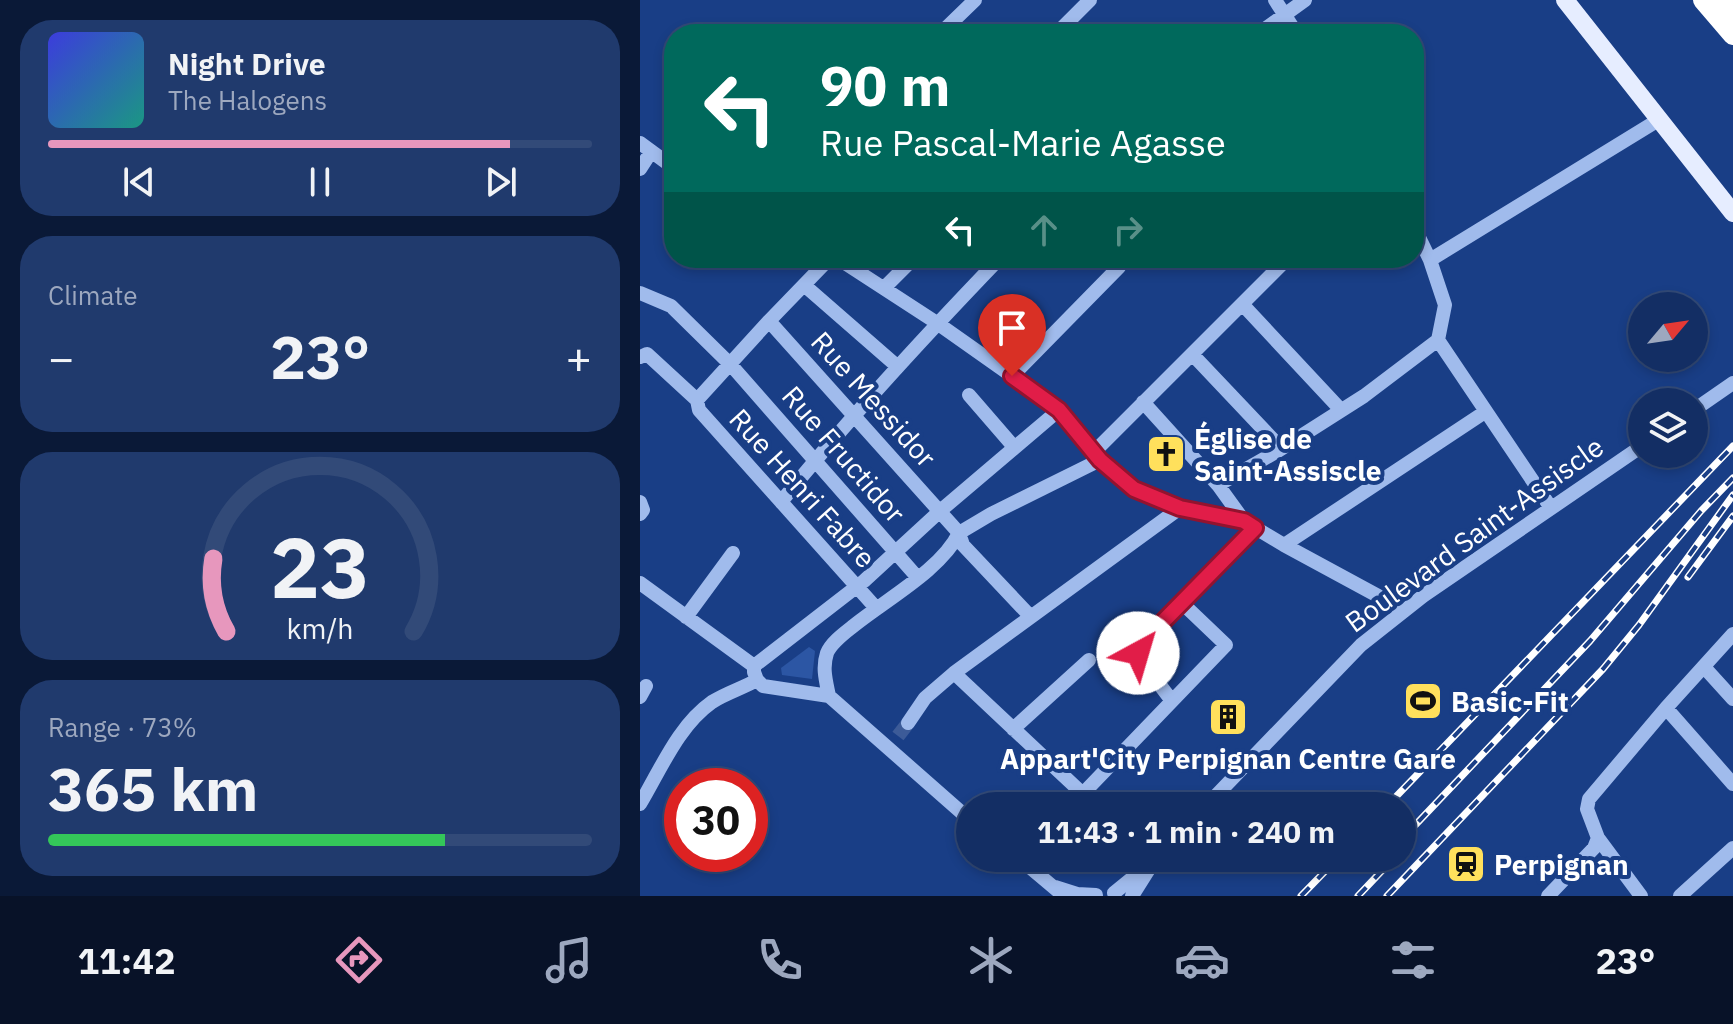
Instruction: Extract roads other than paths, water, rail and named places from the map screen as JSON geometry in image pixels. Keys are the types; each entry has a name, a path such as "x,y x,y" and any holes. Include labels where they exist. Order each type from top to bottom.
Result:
{"highway":[{"path":"1703,0 1733,35"},
{"path":"1723,0 1733,12"}],"main road":[{"path":"1565,0 1733,213"}],"street":[{"path":"950,24 975,0"},
{"path":"1066,24 1090,0"},
{"path":"1275,0 1290,24"},
{"path":"1271,24 1305,0"},
{"path":"1430,260 1660,119"},
{"path":"640,169 646,147 664,160"},
{"path":"1218,485 1364,396 1438,340 1445,305 1424,248"},
{"path":"697,400 820,268"},
{"path":"853,268 937,323 1059,410 1096,456 1134,489 1180,508 1250,524 1404,610"},
{"path":"884,288 904,268"},
{"path":"781,502 937,323 990,268"},
{"path":"1012,376 1111,268"},
{"path":"829,696 823,668 828,650 846,632 945,555 959,533 1096,456 1143,402 1278,268"},
{"path":"804,285 898,367"},
{"name":"Rue Fructidor","path":"640,293 671,306 731,365 918,578"},
{"path":"1243,305 1341,410"},
{"name":"Rue Messidor","path":"769,321 940,511 959,533 963,545 1031,617"},
{"path":"1438,340 1551,508"},
{"name":"Rue Henri Fabre","path":"642,356 647,354 697,400 699,410 876,608"},
{"path":"1192,354 1281,448"},
{"path":"1708,400 1733,383"},
{"path":"969,395 1014,447"},
{"path":"1143,402 1250,524"},
{"path":"640,804 684,730 697,714 756,673 1059,410"},
{"path":"1284,545 1485,412"},
{"name":"Boulevard Saint-Assiscle","path":"1219,792 1361,645 1404,610 1628,456"},
{"path":"640,502 643,510 640,514"},
{"path":"908,723 925,698 954,673 1180,508"},
{"path":"1172,701 1141,660 1138,648 1182,603 1250,524"},
{"path":"686,617 733,553"},
{"path":"640,583 756,673 763,686 829,696 956,808"},
{"path":"1085,792 1226,645 1182,603"},
{"path":"1641,896 1598,838 1587,809 1589,799 1733,634"},
{"path":"1013,729 1089,660"},
{"path":"1704,667 1733,699"},
{"path":"954,673 1081,792"},
{"path":"1666,708 1733,784"},
{"path":"889,750 898,736"},
{"path":"1548,896 1594,848 1598,838"},
{"path":"1680,896 1733,848"},
{"path":"1037,872 1059,892 1095,895 1108,891 1117,894 1142,872"},
{"path":"1132,896 1148,872"}],"tunnel":[{"path":"898,736 908,723"}],"railway":[{"path":"1400,792 1733,446"},
{"path":"1416,824 1590,641 1733,478"},
{"path":"1387,896 1603,669 1639,625 1733,495"},
{"path":"1688,577 1733,516"},
{"path":"1301,896 1324,872"},
{"path":"1358,896 1381,872"}],"place":[{"name":"Église de Saint-Assiscle","path":"1166,454"},
{"name":"Basic-Fit","path":"1423,701"},
{"name":"Appart'City Perpignan Centre Gare","path":"1228,717"},
{"name":"Perpignan","path":"1466,864"}]}
